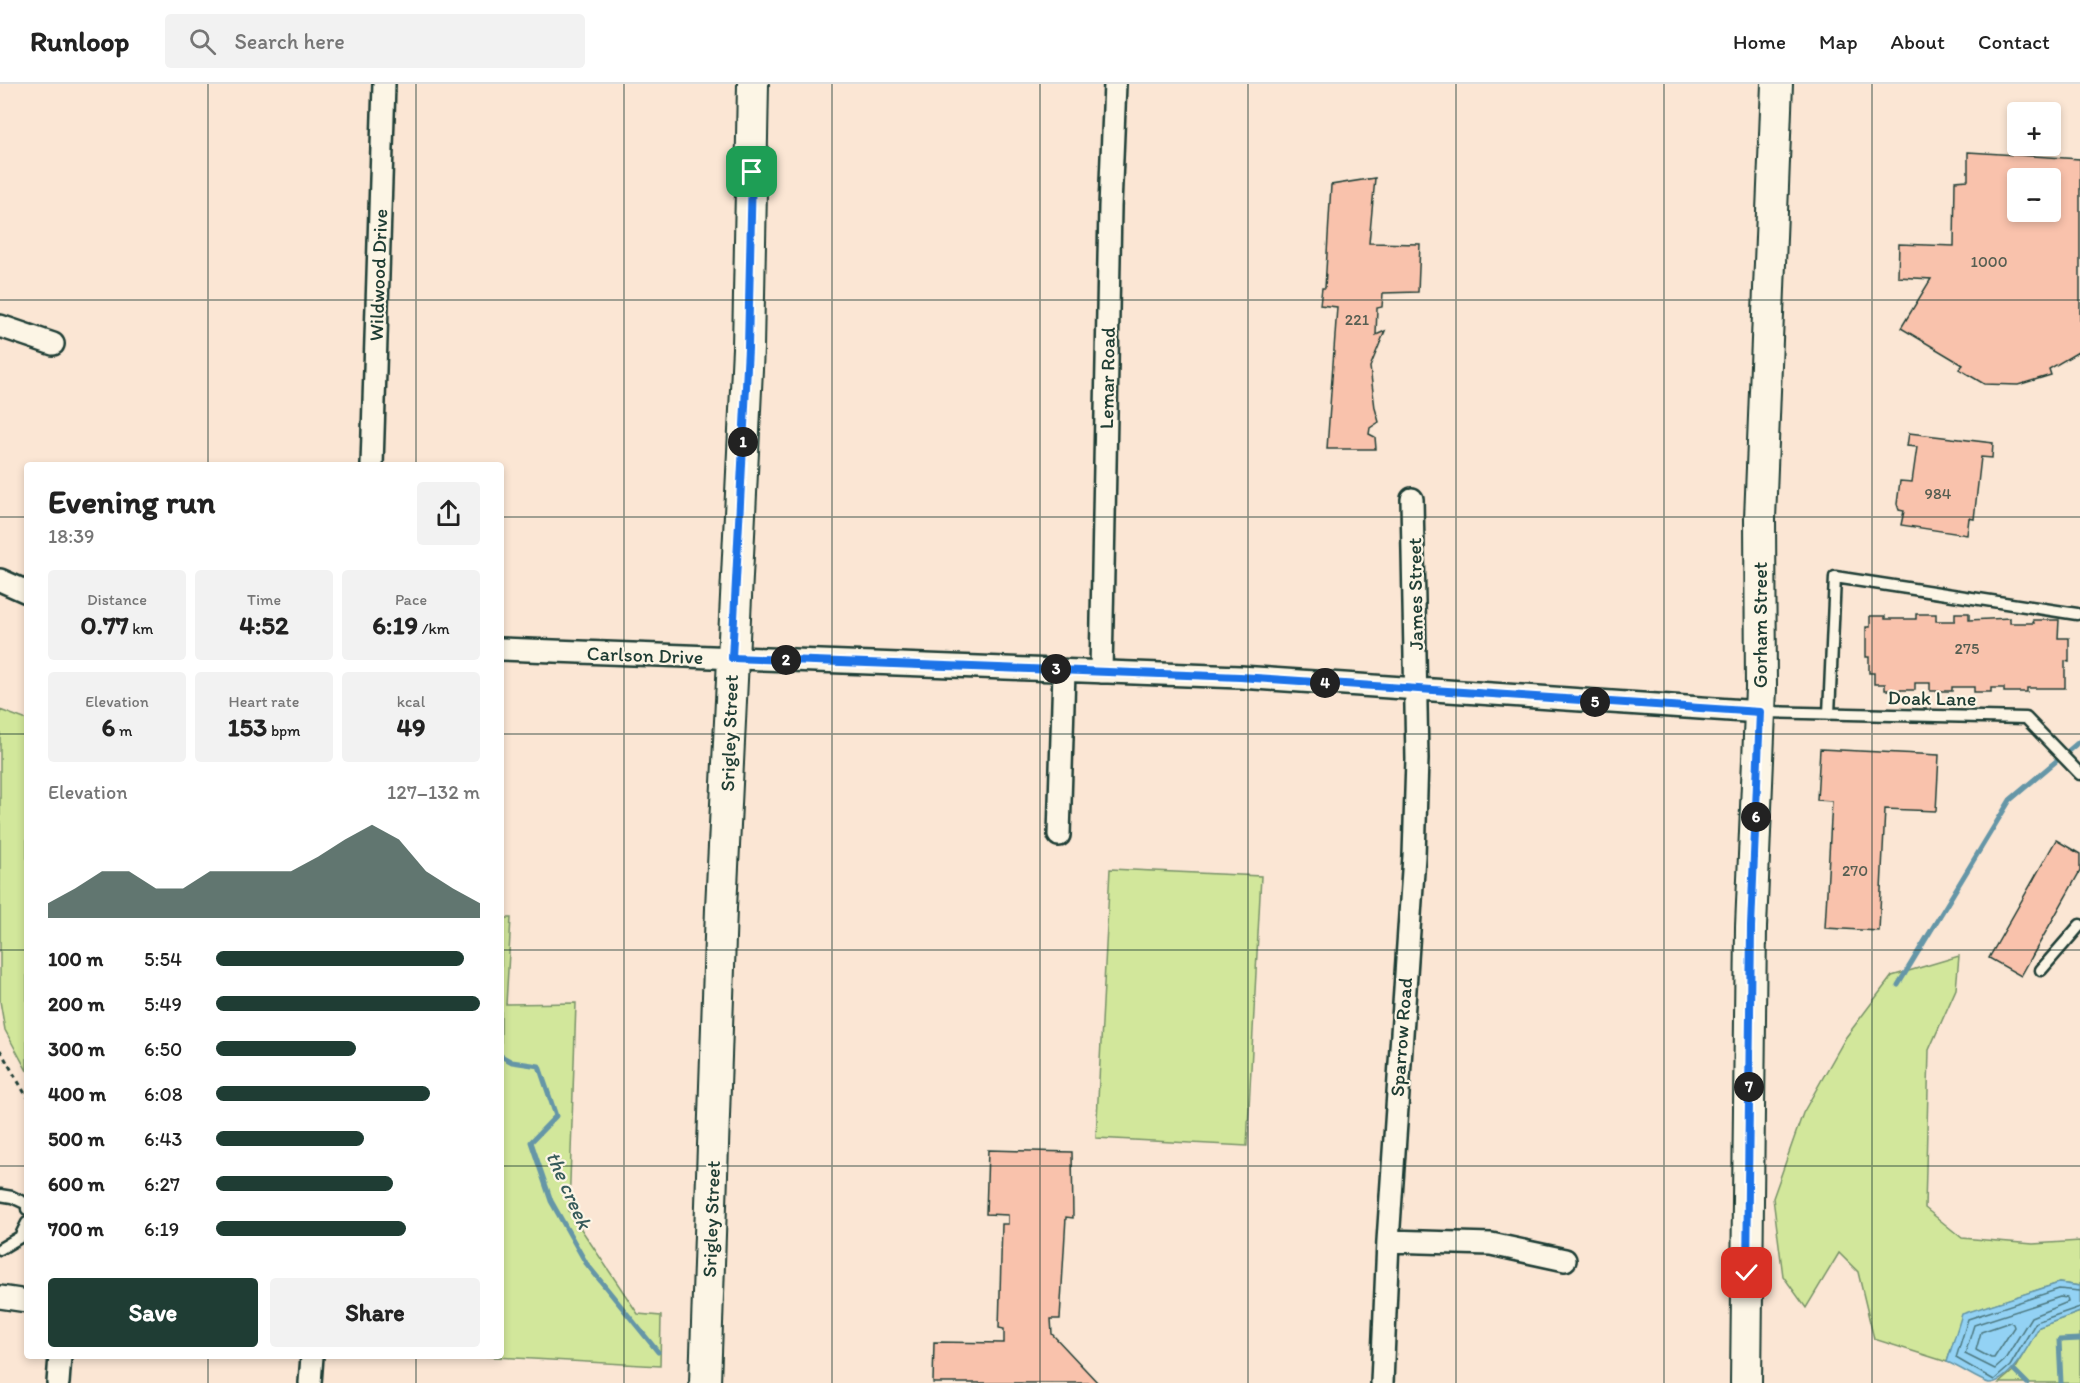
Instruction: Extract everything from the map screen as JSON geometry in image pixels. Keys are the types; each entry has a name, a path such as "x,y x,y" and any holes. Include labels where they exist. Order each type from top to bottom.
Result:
{"street":[{"name":"Wildwood Drive","path":"372,462 384,84"},
{"name":"Srigley Street","path":"705,1383 732,658 748,348 753,84"},
{"name":"Lemar Road","path":"1101,672 1110,207 1115,84"},
{"name":"Gorham Street","path":"1746,1383 1751,927 1760,712 1761,508 1777,84"},
{"path":"0,326 53,344"},
{"name":"James Street","path":"1412,499 1417,690"},
{"path":"0,580 24,591"},
{"name":"Carlson Drive","path":"504,649 1240,677 1760,712"},
{"path":"1059,835 1064,670"},
{"name":"Sparrow Road","path":"1382,1383 1388,1241 1414,856 1417,690"},
{"path":"1388,1241 1491,1244 1565,1260"},
{"path":"0,1297 24,1301"},
{"path":"58,1383 60,1359"},
{"path":"310,1383 312,1359"}],"lane":[{"path":"1829,714 1835,577 2077,614"},
{"name":"Doak Lane","path":"1760,712 2026,718 2080,774"},
{"path":"2041,970 2080,926"},
{"path":"0,1195 24,1203"},
{"path":"0,1249 20,1237 24,1228"}],"path":[{"path":"0,1050 24,1091"}],"green space":[{"path":"0,710 24,719 24,1065 5,1030 0,1001"},
{"path":"1110,869 1261,876 1247,1146 1096,1138"},
{"path":"504,918 511,918 506,1004 576,1003 569,1211 638,1314 661,1316 660,1366 504,1357"},
{"path":"1959,956 1956,989 1929,1050 1925,1208 1962,1238 2033,1244 2080,1241 2080,1286 2059,1283 1963,1314 1947,1362 1874,1339 1858,1272 1839,1253 1806,1308 1783,1276 1773,1198 1803,1113 1846,1037 1892,976"},
{"path":"2080,1312 2080,1383 1999,1383 2014,1370 2039,1327"}],"water":[{"path":"2059,1283 2080,1286 2080,1312 2039,1327 2019,1361 2005,1376 1989,1383 1947,1362 1962,1314"}],"building":[{"path":"1968,152 2080,159 2080,351 2049,369 2051,375 2018,385 1984,384 1959,369 1963,365 1901,328 1931,279 1898,277 1899,244 1954,246 1955,181 1968,180"},
{"path":"1375,178 1369,243 1420,244 1418,292 1383,293 1382,307 1377,308 1376,335 1385,331 1370,367 1379,422 1370,428 1369,434 1375,437 1376,449 1327,449 1337,307 1320,305 1322,288 1325,288 1331,185"},
{"path":"1909,433 1993,443 1992,458 1981,457 1974,519 1969,518 1967,535 1901,525 1904,511 1899,510 1897,504 1900,481 1912,482 1917,447 1907,446"},
{"path":"1955,613 1969,613 1969,620 2010,618 2010,623 2059,620 2058,638 2069,638 2069,662 2065,661 2065,688 2027,688 2027,692 2004,692 2004,688 1991,688 1991,692 1974,692 1974,687 1952,687 1952,691 1930,691 1930,683 1915,683 1915,690 1885,690 1885,684 1874,684 1874,673 1869,673 1869,657 1866,657 1866,627 1870,627 1870,616 1885,616 1885,619 1916,619 1916,614 1936,614 1936,621 1955,621"},
{"path":"1820,749 1939,755 1936,811 1885,809 1879,931 1825,928 1832,801 1817,800"},
{"path":"2056,840 2080,854 2080,871 2021,976 1989,958"},
{"path":"988,1150 1072,1152 1073,1218 1066,1217 1060,1319 1051,1319 1052,1334 1098,1383 933,1383 934,1342 1004,1343 1004,1329 999,1328 1002,1224 1008,1224 1008,1215 986,1214"}],"waterway":[{"path":"1898,985 2010,800 2080,741"},
{"name":"the creek","path":"504,1058 512,1062 539,1066 556,1116 531,1142 551,1201 586,1263 658,1352"},
{"path":"2061,1383 2059,1340 2080,1339"},
{"path":"2014,1370 2027,1383"}],"route":[{"path":"752,172 748,348 732,658 1240,677 1760,712 1751,927 1747,1273"}]}
